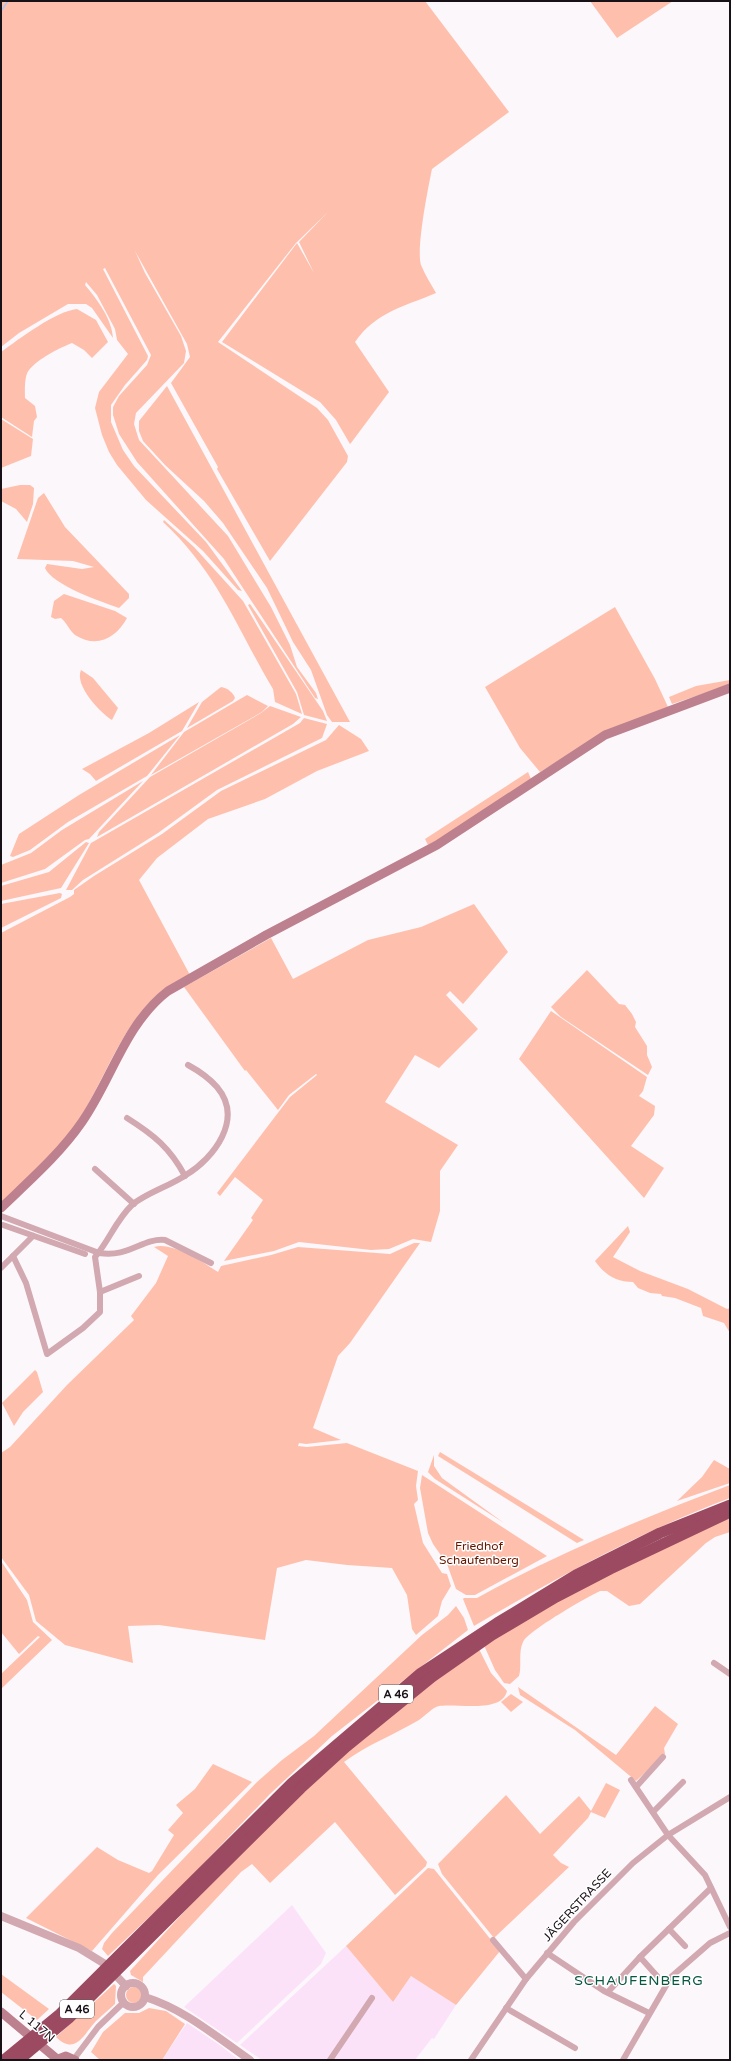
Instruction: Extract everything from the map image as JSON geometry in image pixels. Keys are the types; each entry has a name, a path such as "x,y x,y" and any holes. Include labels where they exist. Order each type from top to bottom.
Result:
{"highway":[{"name":"A 46","path":"3,2060 26,2049 69,2018 120,1962 292,1783 421,1673 497,1622 576,1575 660,1534 730,1505"},
{"name":"A 46","path":"120,1962 301,1788 346,1747 432,1677 492,1635 556,1597 610,1568 730,1512"},
{"name":"A 46","path":"19,2060 26,2049"}],"main road":[{"path":"1,1208 71,1137 98,1097 124,1046 145,1013 155,1001 168,991 266,935 437,846 606,734 730,688"},
{"name":"L 117N","path":"1,2012 56,2060"},
{"path":"56,2060 66,2056 75,2060"}],"street":[{"path":"13,1256 26,1283 47,1354 82,1328 100,1312 100,1292 96,1257 117,1223 134,1204 185,1176 214,1152 222,1140 228,1118 225,1102 218,1088 207,1077 188,1064"},
{"path":"127,1118 148,1131 164,1144 175,1157 185,1176"},
{"path":"95,1169 134,1204"},
{"path":"1,1216 99,1253 109,1255 127,1252 156,1239 165,1240 211,1264"},
{"path":"3,1225 85,1254"},
{"path":"3,1263 13,1256 33,1236"},
{"path":"100,1292 139,1276"},
{"path":"714,1663 730,1674"},
{"path":"636,1786 663,1757"},
{"path":"631,1780 668,1835 705,1875 730,1927"},
{"path":"652,1812 683,1782"},
{"name":"JÄGERSTRASSE","path":"471,2060 526,1979 574,1922 633,1863 668,1835 730,1797"},
{"path":"608,1992 640,1957 711,1888"},
{"path":"1,1916 79,1948 104,1964 126,1986"},
{"path":"669,1929 685,1946"},
{"path":"623,2060 671,1977 680,1967 710,1943 730,1934"},
{"path":"493,1940 526,1979"},
{"path":"547,1953 608,1992 649,2013"},
{"path":"640,1957 658,1976"},
{"path":"131,1983 140,1986 144,1991 145,1997 142,2003 135,2007 129,2006 124,2002 121,1994 126,1986 131,1983"},
{"path":"145,1997 174,2009 200,2024 250,2060"},
{"path":"330,2060 372,1998"},
{"path":"75,2060 98,2027 124,2002"},
{"path":"506,2008 575,2048"}],"shaded area":[{"path":"292,1905 326,1953 321,1964 237,2043 184,2007"},
{"path":"346,1946 393,2002 411,1976 456,2005 434,2039 432,2038 415,2060 262,2060 240,2045"},
{"path":"187,2023 221,2046 239,2060 162,2060"}],"green space":[{"path":"1,1 425,1 509,112 432,169 423,218 420,257 421,265 436,293 381,317 363,332 355,342 389,392 350,444 336,420 320,402 222,342 297,243 314,273 299,242 328,212 296,243 218,342 317,408 328,420 348,456 347,462 270,561 217,469 218,467 171,383 190,357 187,344 135,251 145,273 181,336 186,351 184,363 136,413 134,424 139,440 228,536 271,607 290,645 297,667 316,693 318,699 315,698 224,559 137,462 119,434 113,415 113,407 119,396 147,365 151,355 105,268 103,269 148,356 147,360 125,385 111,405 111,422 123,450 134,466 206,542 242,591 238,590 203,551 146,500 117,465 109,452 102,435 95,408 99,392 128,354 117,340 115,329 97,295 86,282 85,285 99,303 107,317 113,338 92,308 86,304 68,304 19,333 1,347"},
{"path":"590,1 673,1 617,38"},
{"path":"77,309 96,320 108,342 92,358 84,350 72,343 49,354 29,370 26,379 25,398 35,406 37,417 34,421 32,437 1,417 1,352 48,320 68,311"},
{"path":"167,386 350,722 332,722 327,715 311,670 293,642 267,588 223,523 204,501 165,465 143,441 139,431 139,421"},
{"path":"1,419 33,439 31,456 1,468"},
{"path":"20,485 30,485 34,488 33,504 27,522 16,509 1,501 1,489"},
{"path":"44,493 65,527 129,594 129,598 119,608 67,587 57,581 45,568 47,564 82,569 94,567 73,561 17,559 38,498"},
{"path":"164,520 194,547 243,601 296,694 302,714 275,702 273,689 225,601 198,561 182,541 163,522"},
{"path":"64,594 115,611 127,618 123,625 112,636 98,641 83,639 75,635 61,618 55,619 51,617 54,601"},
{"path":"250,604 323,711 327,721 304,715 297,692 248,605"},
{"path":"615,607 655,679 668,707 612,729 540,772 520,748 485,687"},
{"path":"81,670 93,678 118,708 112,720 89,698 81,683"},
{"path":"730,680 730,685 672,704 669,697 696,686"},
{"path":"221,687 228,689 233,694 235,698 233,701 187,728 202,702"},
{"path":"247,695 268,706 262,712 151,775 184,732"},
{"path":"199,702 182,731 96,781 90,774 82,769 149,733"},
{"path":"270,706 301,717 293,724 97,837 99,832 150,777 261,713"},
{"path":"304,718 327,724 322,738 217,790 158,833 83,880 72,890 66,890 91,843 300,723"},
{"path":"339,725 361,739 369,751 317,771 265,799 208,819 157,858 139,880 190,975 169,986 151,1001 136,1019 122,1039 88,1104 68,1135 50,1156 1,1204 1,933 70,897 74,894 74,890 162,834 221,791 326,740"},
{"path":"180,735 147,776 68,822 30,850 13,857 10,856 19,834 79,795"},
{"path":"528,772 531,779 450,834 428,845 425,839"},
{"path":"143,781 89,839 85,840 45,869 1,883 1,865 31,853 62,830"},
{"path":"86,842 89,843 61,888 1,901 1,886 49,872"},
{"path":"60,893 62,894 61,898 1,928 1,904"},
{"path":"474,904 508,952 463,1004 450,991 446,995 478,1029 439,1068 415,1055 385,1102 458,1145 440,1171 440,1211 431,1242 413,1239 389,1249 371,1250 299,1242 274,1251 224,1261 253,1220 251,1218 263,1200 235,1177 220,1196 217,1193 290,1097 317,1075 316,1074 289,1095 278,1110 246,1070 245,1071 184,987 271,938 293,979 368,940 421,927"},
{"path":"587,970 619,1004 625,1005 632,1014 636,1022 635,1027 647,1046 647,1055 652,1067 648,1075 561,1017 551,1007"},
{"path":"551,1011 647,1077 643,1091 639,1096 655,1106 654,1115 631,1146 664,1168 644,1198 519,1059"},
{"path":"628,1226 630,1232 613,1257 640,1271 688,1289 727,1309 730,1308 730,1333 724,1323 703,1316 701,1308 675,1298 650,1293 638,1288 633,1282 621,1281 611,1277 603,1270 595,1261"},
{"path":"414,1243 420,1243 350,1343 338,1356 313,1428 341,1440 306,1444 299,1443 298,1446 307,1447 347,1443 418,1471 416,1486 418,1500 414,1504 423,1543 442,1573 447,1574 451,1586 442,1601 438,1616 416,1635 412,1629 407,1595 392,1568 306,1560 277,1568 265,1640 159,1625 128,1626 133,1663 65,1645 36,1621 29,1595 1,1557 1,1453 10,1447 67,1385 134,1320 131,1316 156,1283 168,1256 154,1247 169,1247 178,1250 196,1258 218,1272 221,1266 271,1255 298,1247 390,1254"},
{"path":"35,1370 43,1392 23,1412 14,1426 2,1403"},
{"path":"440,1452 584,1540 577,1543 438,1456"},
{"path":"434,1455 434,1466 442,1478 504,1523 435,1479 428,1472"},
{"path":"714,1460 730,1469 730,1483 677,1501 702,1477"},
{"name":"Friedhof Schaufenberg","path":"422,1475 547,1556 475,1595 466,1595 456,1589 447,1564 433,1544 428,1533 420,1488"},
{"path":"730,1485 730,1498 697,1511 631,1541 567,1573 474,1626 463,1599 464,1598 477,1598 538,1566 601,1537"},
{"path":"730,1517 730,1532 715,1537 706,1543 640,1604 629,1606 607,1591 600,1591 558,1615 527,1637 523,1642 520,1655 519,1676 510,1684 504,1683 495,1670 483,1643 564,1595"},
{"path":"1,1561 27,1600 33,1622 52,1640 1,1689 1,1674 40,1637 38,1636 19,1654 1,1632"},
{"path":"456,1606 464,1618 468,1630 332,1736 270,1794 180,1888 108,1956 102,1949 104,1943 112,1933 257,1782 282,1760 314,1736 422,1635 448,1615"},
{"path":"479,1649 491,1673 507,1691 503,1698 497,1703 488,1705 439,1706 419,1720 362,1750 344,1762 427,1862 426,1866 395,1895 335,1822 270,1883 252,1864 241,1872 143,1977 143,1982 131,1975 130,1971 214,1879 311,1781 449,1668"},
{"path":"518,1687 616,1755 655,1706 678,1724 664,1748 665,1754 636,1781 575,1730 520,1695"},
{"path":"511,1694 523,1702 511,1712 501,1702"},
{"path":"213,1764 252,1782 158,1875 92,1951 26,1918 97,1847 118,1860 149,1873 152,1871 174,1835 168,1830 183,1813 176,1805 195,1789"},
{"path":"606,1783 620,1790 605,1818 591,1812 588,1818 553,1855 561,1863 569,1867 494,1938 442,1874 438,1864 506,1795 540,1834 579,1796 591,1811"},
{"path":"428,1868 434,1869 500,1951 456,2005 411,1976 393,2002 346,1946"},
{"path":"1,1974 49,2009 37,2020 1,1992"},
{"path":"114,1984 116,1986 115,2004 96,2021 79,2041 75,2044 63,2043 56,2037"},
{"path":"134,1987 140,1989 142,1995 140,2001 134,2003 128,2001 126,1995 128,1989"},
{"path":"149,2008 166,2011 185,2024 162,2060 100,2060 91,2052 103,2032 125,2013 139,2013"}],"waterway":[{"path":"1,11 8,1"}],"district":[{"name":"SCHAUFENBERG","path":"639,1980"}]}
